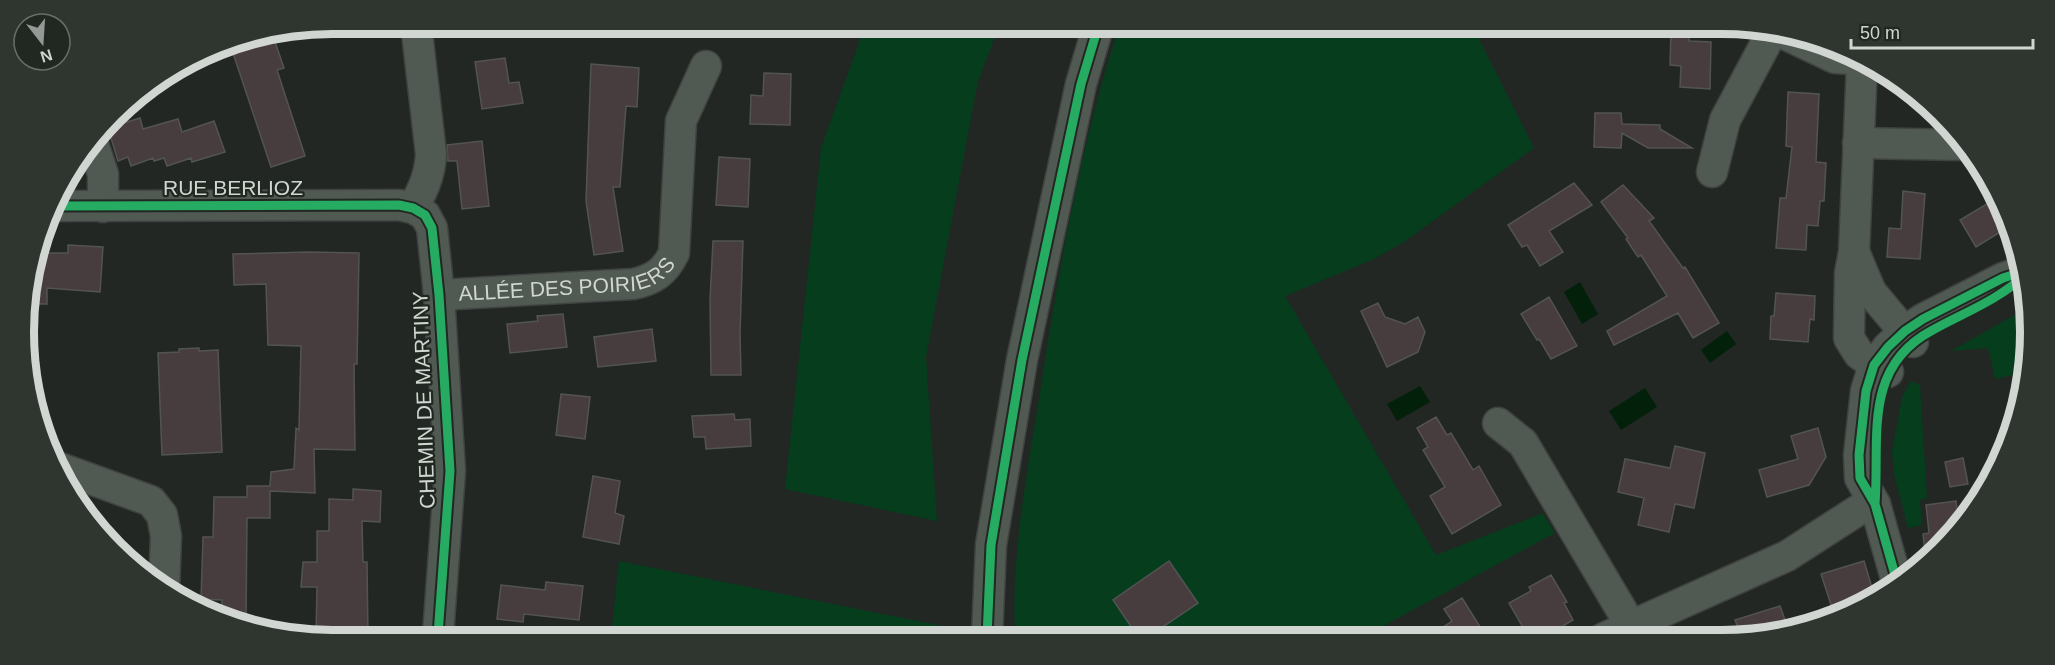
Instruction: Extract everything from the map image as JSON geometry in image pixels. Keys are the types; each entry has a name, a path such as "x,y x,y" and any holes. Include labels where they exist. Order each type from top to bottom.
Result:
{"street":[{"path":"413,208 424,188 430,170 417,34"},
{"path":"987,630 991,545 1022,360 1081,84 1096,34"},
{"path":"1713,172 1725,120 1770,38"},
{"path":"1816,49 1839,58"},
{"name":"ALLÉE DES POIRIERS","path":"439,295 633,284 645,281 667,266 674,253 681,121 706,66"},
{"path":"1862,69 1854,252 1850,273 1849,338 1859,354 1881,369"},
{"path":"1858,143 1954,145"},
{"path":"96,152 103,174 103,207"},
{"name":"RUE BERLIOZ","path":"63,206 399,205 413,208"},
{"name":"CHEMIN DE MARTINY","path":"413,208 425,214 432,228 439,295 450,471 438,630"},
{"path":"1854,252 1867,284 1878,302 1909,336"},
{"path":"1881,369 1898,357 1909,336 1991,301 2009,290 2016,282"},
{"path":"1850,312 1855,305 1862,302 1869,300 1878,302"},
{"path":"1881,369 1875,504 1895,575"},
{"path":"1498,423 1523,442 1616,630"},
{"path":"69,471 151,501 162,515 166,536 164,578"},
{"path":"1621,630 1787,556 1860,508 1875,504"}],"shaded area":[{"path":"862,34 996,34 978,81 926,357 937,521 785,489 821,148"},
{"path":"1117,34 1477,34 1534,148 1404,242 1372,260 1285,296 1436,555 1543,513 1555,533 1375,630 1015,630 1015,576 1030,453 1072,208 1105,72"},
{"path":"1580,282 1598,314 1582,324 1564,292"},
{"path":"2020,312 2020,352 2015,388 2013,375 1995,379 1988,348 1951,351"},
{"path":"1727,331 1736,344 1710,363 1701,350"},
{"path":"1911,381 1920,385 1927,498 1920,500 1922,525 1908,528 1894,474 1892,452 1902,397"},
{"path":"1420,386 1430,402 1397,421 1387,404"},
{"path":"1645,388 1657,407 1621,430 1609,411"},
{"path":"619,561 958,629 958,630 612,630"}],"building":[{"path":"1671,34 1689,34 1689,41 1711,42 1710,89 1680,87 1681,66 1670,65"},
{"path":"274,40 284,68 277,70 305,156 271,167 233,52"},
{"path":"505,58 509,83 519,82 523,103 482,109 475,62"},
{"path":"591,64 639,68 637,107 626,106 620,187 613,187 623,251 594,255 586,201"},
{"path":"764,73 791,74 790,125 750,124 751,95 763,96"},
{"path":"1788,92 1819,94 1816,162 1826,163 1824,201 1820,201 1818,226 1807,225 1806,250 1776,248 1780,198 1786,198 1792,147 1786,146"},
{"path":"1595,113 1621,113 1622,124 1660,125 1660,129 1692,148 1648,148 1622,133 1621,148 1594,147"},
{"path":"140,118 143,129 178,119 182,132 214,121 225,152 192,162 191,158 167,166 164,158 154,161 153,158 131,166 128,157 118,161 110,134 120,124"},
{"path":"482,141 489,206 462,209 457,161 448,161 447,145"},
{"path":"719,157 750,159 748,207 716,205"},
{"path":"1574,183 1592,205 1549,231 1563,252 1540,266 1527,245 1522,247 1508,225"},
{"path":"1623,185 1654,218 1649,221 1683,268 1685,267 1719,323 1693,338 1678,313 1614,345 1607,331 1667,296 1641,255 1638,257 1626,239 1628,238 1601,202"},
{"path":"1903,191 1925,194 1920,259 1887,257 1889,228 1901,229"},
{"path":"1990,202 2003,231 1976,247 1960,220"},
{"path":"713,241 743,241 741,375 711,375 710,299"},
{"path":"48,244 48,253 68,253 68,245 103,247 100,292 47,288 47,304 36,304 40,274"},
{"path":"359,253 357,364 354,364 355,450 314,449 315,493 270,491 270,518 247,518 246,618 222,609 222,600 201,599 203,537 213,537 214,497 247,497 247,486 270,486 271,472 294,469 296,428 299,430 301,346 268,345 266,284 234,285 233,254"},
{"path":"1776,293 1815,296 1814,320 1810,319 1808,342 1770,339 1771,316 1774,316"},
{"path":"1549,297 1577,346 1551,359 1521,314"},
{"path":"1378,303 1385,317 1405,324 1418,317 1425,332 1418,352 1387,367 1361,311"},
{"path":"563,314 567,347 510,353 507,324 538,321 537,316"},
{"path":"652,329 656,361 598,367 594,337"},
{"path":"199,348 199,351 218,350 222,452 162,455 158,353"},
{"path":"561,394 590,397 585,439 556,435"},
{"path":"734,414 735,420 750,419 751,446 706,449 705,437 694,437 692,416"},
{"path":"1436,417 1447,435 1451,433 1473,470 1479,466 1501,505 1452,534 1430,496 1445,487 1423,450 1428,447 1417,428"},
{"path":"1818,428 1826,457 1809,485 1767,497 1759,470 1798,459 1791,436"},
{"path":"1675,446 1705,453 1694,508 1675,504 1669,532 1638,525 1644,498 1618,492 1625,459 1670,468"},
{"path":"1963,458 1968,484 1950,487 1945,462"},
{"path":"593,476 620,481 615,513 624,516 619,544 583,537"},
{"path":"353,489 381,491 380,522 362,521 363,562 367,562 368,630 316,630 317,587 301,587 303,562 317,562 317,531 329,531 329,499 353,500"},
{"path":"1956,501 1958,516 1925,551 1923,534 1929,533 1926,505"},
{"path":"1169,561 1198,603 1158,630 1133,630 1113,600"},
{"path":"1864,561 1873,590 1833,610 1821,574"},
{"path":"1551,575 1567,602 1564,603 1573,620 1556,630 1524,630 1509,603 1531,591 1529,587"},
{"path":"546,582 583,586 579,620 524,614 523,622 497,619 501,585 545,590"},
{"path":"1462,598 1482,630 1439,630 1452,621 1444,609"},
{"path":"1780,606 1786,624 1739,630 1735,620"}],"cycle path":[{"path":"987,630 991,545 1022,360 1081,84 1096,34"},
{"path":"63,206 399,205 413,208 425,215 432,228 439,295 450,471 438,630"},
{"path":"1895,575 1875,504 1860,478 1859,455 1866,391 1874,365 1905,331 1923,319 2003,278 2015,274"},
{"path":"1875,504 1879,407 1884,385 1894,365 1909,346 1931,331 1991,299 2016,282"}]}
